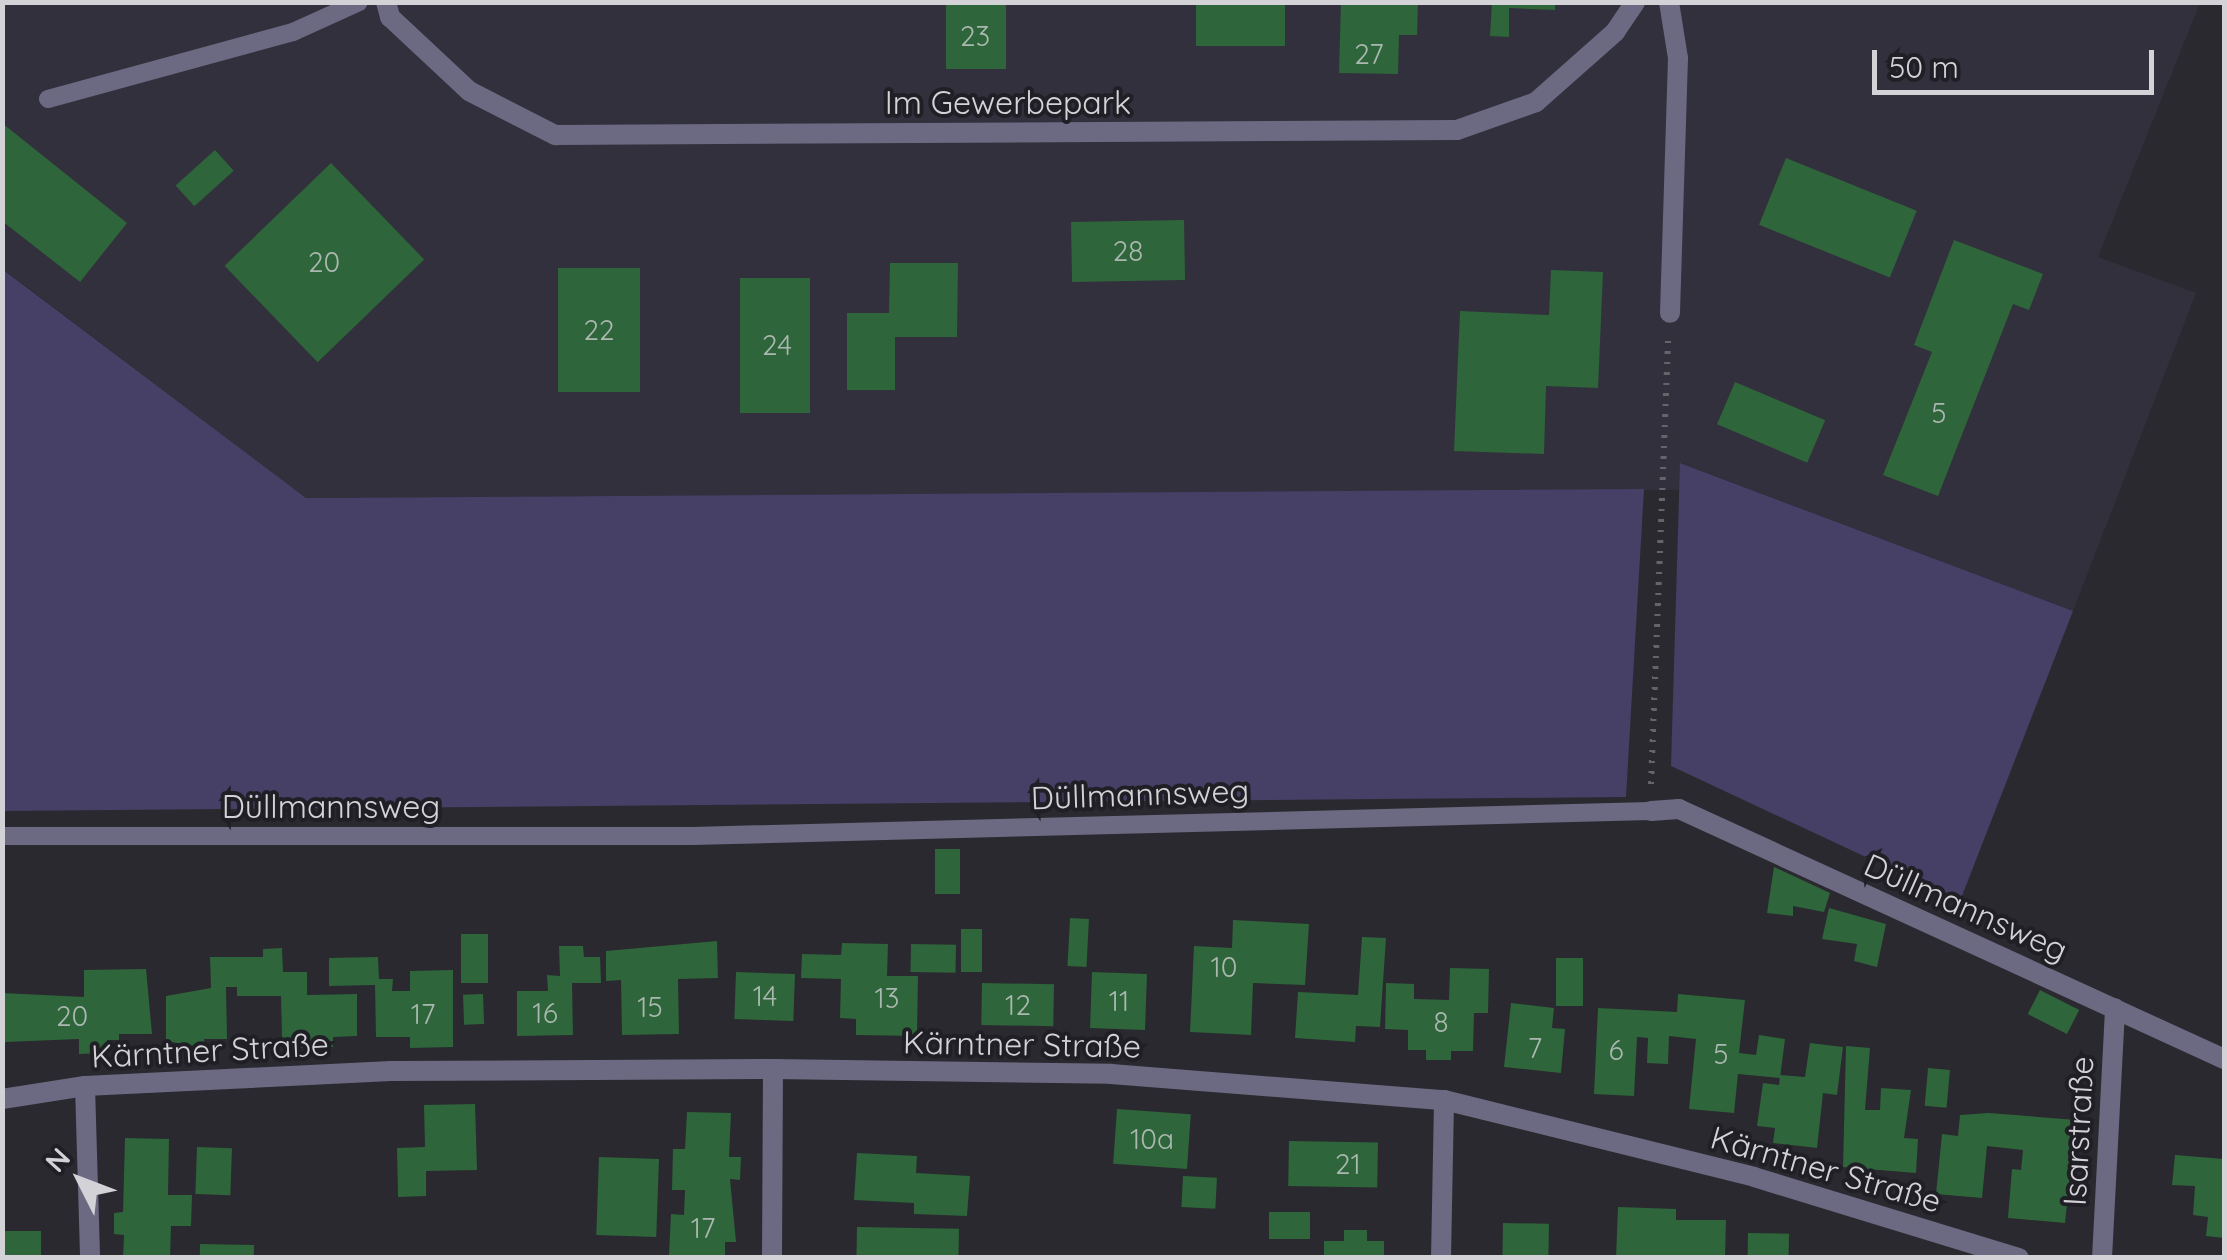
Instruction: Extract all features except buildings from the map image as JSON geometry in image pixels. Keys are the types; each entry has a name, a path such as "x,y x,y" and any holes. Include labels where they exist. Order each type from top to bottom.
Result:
{"street":[{"name":"Im Gewerbepark","path":"386,2 390,18 469,91 556,135 1456,130 1536,102 1615,32 1634,2"},
{"path":"1669,2 1678,58 1670,313"},
{"name":"Düllmannsweg","path":"1651,810 1678,810 2224,1059"},
{"name":"Isarstraße","path":"2102,1258 2115,1008"},
{"path":"772,1258 774,1070"},
{"name":"Kärntner Straße","path":"2,1099 86,1086 391,1071 774,1070 1112,1074 1444,1100 1754,1177 2019,1258"},
{"path":"86,1086 90,1258"},
{"path":"1441,1258 1444,1100"}],"lane":[{"path":"48,99 293,32 359,2"},
{"name":"Düllmannsweg","path":"2,836 692,836 1651,810"}],"path":[{"path":"1651,810 1670,313"}],"shaded area":[{"path":"2,3 2200,3 2098,257 2196,293 2073,611 1681,463 1681,490 306,498 3,269"},
{"path":"2,269 306,498 1644,489 1626,797 3,811"},
{"path":"1680,463 2073,611 1960,901 1671,766"}]}
